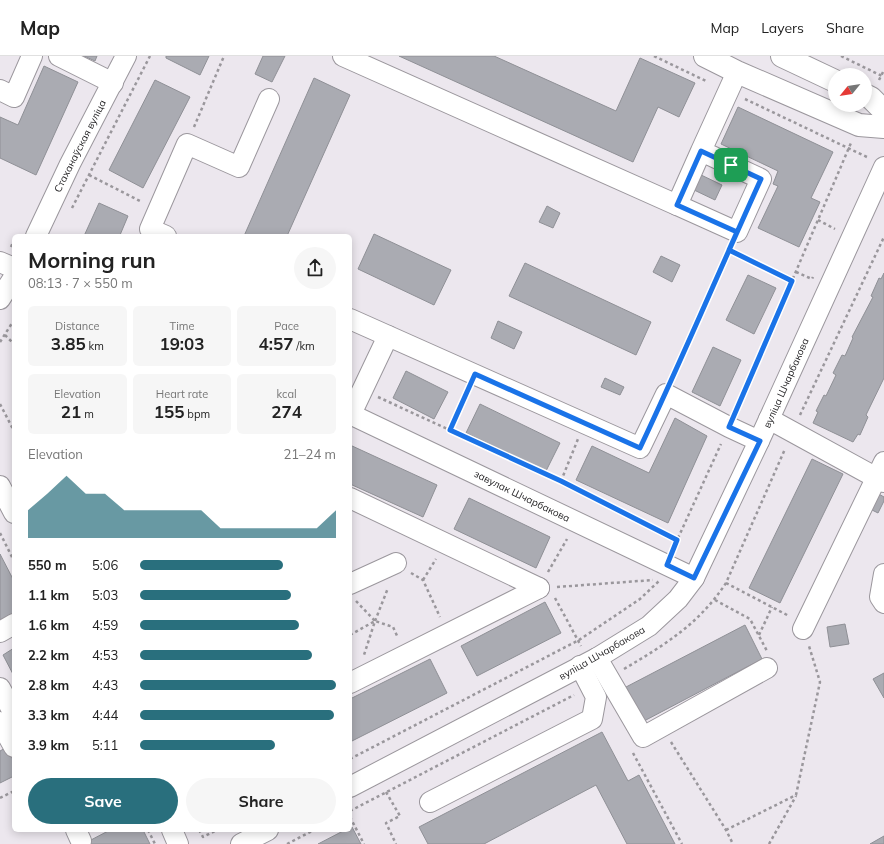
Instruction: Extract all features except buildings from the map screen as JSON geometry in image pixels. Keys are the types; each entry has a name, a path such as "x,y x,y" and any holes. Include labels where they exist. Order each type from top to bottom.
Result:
{"main road":[{"path":"705,56 737,72 859,125 884,127"},
{"path":"782,56 828,78"},
{"path":"872,99 884,111"}],"street":[{"path":"0,90 14,97 32,56"},
{"path":"59,56 113,82"},
{"name":"Стаханаўская вуліца","path":"37,234 70,164 126,56"},
{"path":"343,56 677,205 733,241 761,179 701,151"},
{"path":"677,205 737,72"},
{"path":"161,234 150,229 186,144 239,166 269,99"},
{"name":"вуліца Шчарбакова","path":"352,786 589,662 649,626 678,599 694,578 760,441 884,167"},
{"path":"0,262 12,267"},
{"path":"0,299 12,280"},
{"path":"352,320 640,448 666,394 729,427 760,441"},
{"path":"352,412 388,336"},
{"name":"завулак Шчарбакова","path":"352,414 694,578"},
{"path":"769,419 881,474 804,627"},
{"path":"0,486 12,509"},
{"path":"352,499 446,544 544,588"},
{"path":"352,590 396,563"},
{"path":"884,574 880,597 884,603"},
{"path":"353,681 544,588"},
{"path":"0,632 12,625"},
{"path":"589,662 643,737 767,668"},
{"path":"430,802 592,719 596,697 589,662"},
{"path":"0,688 12,710"},
{"path":"0,722 12,743"},
{"path":"173,832 178,844"},
{"path":"241,844 264,832"}],"path":[{"path":"71,209 90,176 150,56"},
{"path":"186,144 224,56"},
{"path":"841,56 883,76 884,70"},
{"path":"667,565 729,427 849,147"},
{"path":"70,164 90,176 159,210"},
{"path":"818,220 835,228 832,235"},
{"path":"666,394 733,241 792,281"},
{"path":"796,272 812,279 815,273"},
{"path":"0,342 12,323"},
{"path":"5,335 12,342"},
{"path":"450,430 475,374"},
{"path":"363,390 561,481 677,540"},
{"path":"0,404 12,427"},
{"path":"561,481 584,423"},
{"path":"0,533 12,557"},
{"path":"544,588 569,536"},
{"path":"423,580 446,544"},
{"path":"396,563 423,580 447,634"},
{"path":"352,758 579,640 640,599 660,580 544,588"},
{"path":"726,583 772,607 804,627 820,682 796,795 769,844"},
{"path":"544,588 579,640"},
{"path":"352,590 356,601 376,621 393,627 406,655"},
{"path":"715,600 750,619 768,653 767,668"},
{"path":"759,635 772,607"},
{"path":"352,634 376,621"},
{"path":"353,681 376,621"},
{"path":"669,737 733,844"},
{"path":"631,748 682,844"},
{"path":"0,798 12,792"},
{"path":"386,793 400,816 386,823 396,844"},
{"path":"726,830 796,795"},
{"path":"352,821 364,844"},
{"path":"149,832 156,844"},
{"path":"200,832 203,837 213,832"},
{"path":"287,844 310,832"}],"route":[{"path":"731,165 701,151 677,205 737,232 729,250 792,281 729,427 760,441 694,578 667,565 677,540 561,481 450,430 475,374 640,448 666,394 737,232 761,179 731,165"}]}
